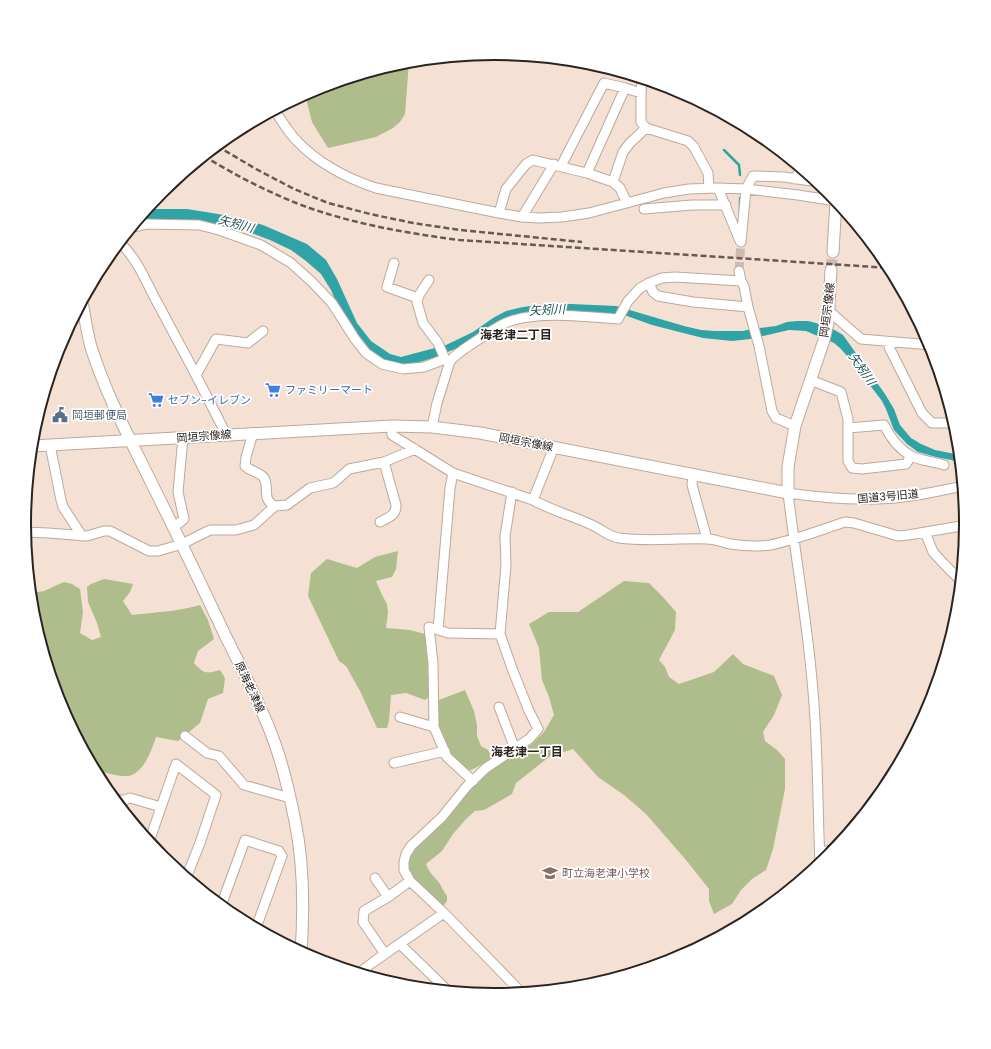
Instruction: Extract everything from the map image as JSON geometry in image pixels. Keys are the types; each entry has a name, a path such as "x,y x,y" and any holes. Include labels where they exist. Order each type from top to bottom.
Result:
{"main road":[{"path":"833,252 836,209"},
{"name":"岡垣宗像線","path":"38,446 226,434 392,426 432,427 480,433 788,494 788,467 795,426 824,340 828,323 831,270"},
{"name":"原海老津線","path":"84,310 90,345 100,374 271,734 290,798 297,829 302,881 303,912 301,946"}],"street":[{"path":"522,217 557,165 604,83 641,93"},
{"path":"642,84 641,122 646,128 688,141 694,147 714,188 726,205 741,242 746,188 752,176 784,177 808,181"},
{"path":"587,173 625,88"},
{"path":"278,114 296,140 307,151 340,174 357,182 376,188 522,217 562,217 589,213 664,193 689,189 746,188 827,200"},
{"path":"613,182 623,152 646,128"},
{"path":"499,213 506,189 526,164 533,160 587,173 613,182 620,188 627,203"},
{"path":"795,179 799,172"},
{"path":"689,189 692,205"},
{"path":"644,209 692,205 726,205"},
{"path":"140,225 147,224 199,225 261,244 291,263 312,282 332,303 355,339 366,353 382,364 403,369 424,367 447,360 501,325 513,320 563,315 618,319 628,301 640,288 662,278 675,277 741,281"},
{"path":"124,247 137,264 226,434"},
{"path":"394,264 387,287 418,298"},
{"path":"739,271 760,346 772,411 776,418 795,426"},
{"path":"429,280 419,295 417,302 423,323 438,343 447,360 436,403 432,427"},
{"path":"649,283 653,292 658,296 693,302 748,307"},
{"path":"829,311 861,339 924,344"},
{"path":"196,375 216,340 248,343 263,331"},
{"path":"889,342 889,347 922,413 932,423 948,423"},
{"path":"810,380 841,392 848,419 848,461 852,468 862,469 906,464 911,456"},
{"path":"848,428 884,425 889,435 900,448 911,456 944,465"},
{"path":"392,426 392,435 453,473 533,500 544,507 596,526 617,538 646,540 707,539 731,544 754,546 769,545 794,539 845,522 854,523 898,536 908,536 960,526"},
{"path":"253,433 245,466 264,478 268,500 270,504 275,506 287,505 310,488 333,483 349,468 384,462 415,449"},
{"path":"174,527 184,519 178,492 183,437"},
{"path":"50,445 63,507 82,536"},
{"path":"533,500 554,447"},
{"path":"380,522 393,515 396,511 396,505 384,462"},
{"path":"438,630 450,488 453,473"},
{"path":"694,475 692,485 707,539"},
{"name":"国道3号旧道","path":"788,494 822,498 876,499 898,498 958,487"},
{"path":"512,492 505,536 506,565 500,634 513,671 538,729 529,739 486,768 467,786 442,817 411,846 406,854 404,870 410,881 444,913 517,988"},
{"path":"788,494 809,649 815,719 820,857"},
{"path":"31,532 88,536 104,531 110,531 148,551 158,551 182,544 210,530 236,530 254,525 275,506"},
{"path":"925,532 933,552 957,576"},
{"path":"473,781 447,757 434,727 433,663 429,627 448,633 500,634"},
{"path":"498,707 515,749"},
{"path":"400,717 434,727"},
{"path":"185,736 207,753 219,756 244,785 290,798"},
{"path":"394,763 445,751"},
{"path":"151,836 176,764 216,795 188,873"},
{"path":"122,800 130,798 161,807"},
{"path":"223,900 245,840 279,851 282,856 258,924"},
{"path":"820,852 826,851"},
{"path":"374,878 388,897"},
{"path":"385,954 363,922 364,911 388,897 410,881"},
{"path":"364,970 444,913"},
{"path":"400,944 443,986"},
{"path":"436,985 439,982"}],"green space":[{"path":"409,68 405,114 400,122 393,128 376,137 328,148 312,122 307,100 346,85 375,76"},
{"path":"398,551 396,569 392,577 376,581 387,604 388,613 386,628 410,630 425,634 431,664 427,672 432,679 432,695 425,700 406,693 391,695 387,728 377,728 360,691 346,666 339,661 308,596 311,573 327,559 357,568 375,557"},
{"path":"104,579 133,584 130,592 123,601 132,615 200,605 208,620 214,639 198,651 194,663 206,672 220,670 225,678 223,693 208,699 200,723 178,741 156,737 146,761 138,771 128,776 102,772 93,757 66,702 47,645 40,615 36,592 44,591 64,582 72,584 80,589 83,612 80,633 92,640 101,637 88,602 87,587"},
{"path":"624,581 649,583 676,612 675,630 659,660 665,667 669,677 679,684 714,672 733,654 743,664 774,676 782,695 774,715 763,732 765,741 777,750 785,759 785,789 773,849 766,870 752,879 741,890 732,904 714,914 709,901 709,889 686,860 646,814 624,795 598,777 573,749 549,757 516,783 512,794 484,810 475,811 453,834 442,851 426,864 447,896 447,901 443,906 422,888 411,875 408,864 411,852 443,821 473,786 492,768 532,744 544,732 554,715 542,680 539,648 529,624 549,612 578,612"},
{"path":"465,690 474,711 477,725 477,736 481,746 488,750 492,758 471,770 464,769 449,755 442,740 436,720 439,700"}],"water":[{"name":"矢矧川","path":"155,209 187,209 230,216 263,225 307,244 326,260 337,279 357,323 371,341 390,354 401,357 446,345 473,332 506,311 547,304 616,306 684,326 701,330 715,331 743,331 797,321 816,323 831,328 843,335 885,394 894,409 900,425 911,438 935,450 954,454 955,461 918,452 907,444 894,430 882,401 849,358 834,343 806,331 789,330 750,339 732,341 703,338 652,325 627,316 576,311 529,312 519,315 460,347 433,358 413,364 399,365 384,361 368,350 354,333 340,311 331,290 321,274 306,261 291,250 270,240 249,232 204,221 143,222"}],"waterway":[{"path":"724,150 739,165 740,175"},
{"path":"740,198 740,211"}],"tunnel":[{"path":"739,271 741,242"},
{"path":"831,270 833,252"}],"railway":[{"path":"222,149 294,189 328,203 370,214 413,223 460,230 582,242"},
{"path":"209,159 249,181 312,209 344,219 409,233 459,240 883,268"}],"place":[{"name":"ファミリーマート","path":"273,390"},
{"name":"セブン-イレブン","path":"156,400"},
{"name":"岡垣郵便局","path":"60,415"},
{"name":"町立海老津小学校","path":"550,873"}],"district":[{"name":"海老津二丁目","path":"516,335"},
{"name":"海老津一丁目","path":"527,752"}]}
